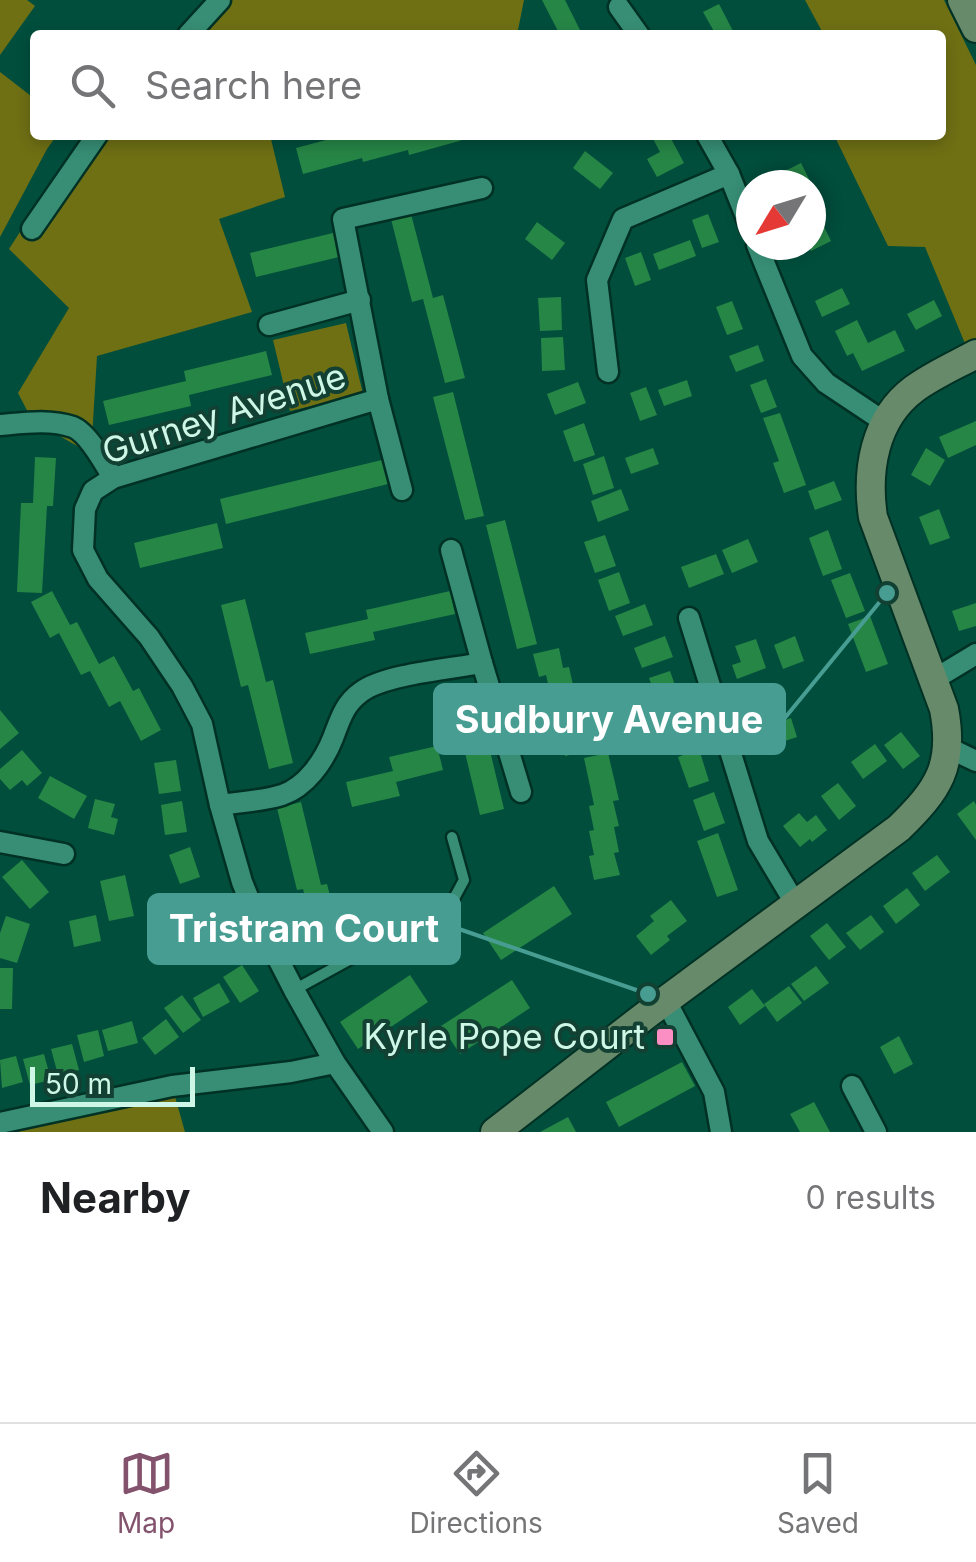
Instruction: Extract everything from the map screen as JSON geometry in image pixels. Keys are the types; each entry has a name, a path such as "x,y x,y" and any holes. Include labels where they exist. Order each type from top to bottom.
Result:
{"street":[{"path":"193,30 220,0"},
{"path":"962,0 976,28"},
{"path":"619,8 635,30"},
{"path":"32,228 94,140"},
{"path":"711,140 736,193"},
{"path":"608,372 597,280 622,219 728,174"},
{"name":"Gurney Avenue","path":"402,490 378,399 343,220 482,188"},
{"path":"763,260 802,356 826,383 886,423"},
{"path":"269,325 360,300"},
{"path":"494,1132 899,828 936,787 947,747 944,709 872,517 870,466 876,442 898,405 914,389 976,354"},
{"name":"Gurney Avenue","path":"378,399 113,478 93,491 85,509 83,550 98,579 149,637 202,724 220,806 248,898 335,1063 383,1132"},
{"path":"0,426 37,422 76,428 113,478"},
{"path":"451,550 521,792"},
{"path":"689,618 758,842 796,903"},
{"path":"934,680 976,654"},
{"path":"220,806 284,794 307,779 332,742 342,712 361,692 383,681 482,663"},
{"path":"947,747 976,761"},
{"path":"0,842 64,854"},
{"path":"666,1001 714,1092 721,1132"},
{"path":"0,1123 172,1086 335,1063"},
{"path":"852,1086 876,1132"}],"lane":[{"path":"294,990 452,904 464,880 452,837"}],"shaded area":[{"path":"0,0 27,0 35,6 0,55"},
{"path":"206,0 524,0 518,30 179,30"},
{"path":"805,0 944,0 976,65 976,370 925,247 888,246 836,140 946,140 946,30 821,30"},
{"path":"0,72 30,95 30,140 53,140 0,237"},
{"path":"81,140 271,140 285,197 219,219 252,312 97,356 91,454 32,420 18,393 69,308 9,249"},
{"path":"346,323 363,394 290,411 273,340"},
{"path":"172,1086 185,1132 0,1132"}],"building":[{"path":"542,0 565,0 580,30 557,30"},
{"path":"719,4 732,30 713,30 703,12"},
{"path":"326,140 463,140 409,155 408,150 363,162 362,158 303,174 296,148"},
{"path":"654,140 672,140 684,163 657,177 647,159 660,152"},
{"path":"585,151 613,173 600,189 573,168"},
{"path":"411,214 433,298 443,295 465,378 445,383 423,299 412,302 391,219"},
{"path":"708,214 719,242 702,248 692,220"},
{"path":"537,222 565,243 552,260 525,239"},
{"path":"333,233 339,257 256,277 250,253"},
{"path":"690,240 696,256 659,270 653,254"},
{"path":"641,252 651,280 635,286 625,258"},
{"path":"842,288 850,304 822,317 815,301"},
{"path":"561,297 562,330 540,331 538,298"},
{"path":"934,300 942,316 916,330 907,314"},
{"path":"732,301 743,329 727,335 716,307"},
{"path":"857,320 868,343 895,330 905,351 862,371 853,353 847,356 835,331"},
{"path":"563,337 565,370 542,371 541,338"},
{"path":"758,345 764,361 736,372 729,356"},
{"path":"266,351 272,375 189,395 191,406 109,425 103,401 186,381 184,371"},
{"path":"766,379 777,407 761,413 750,385"},
{"path":"687,380 692,396 664,406 658,390"},
{"path":"578,382 586,403 555,415 547,394"},
{"path":"646,387 657,415 640,421 630,393"},
{"path":"453,392 484,516 465,520 433,397"},
{"path":"780,413 806,485 784,493 773,463 779,461 763,418"},
{"path":"976,421 976,445 948,458 939,437"},
{"path":"584,423 595,455 574,462 563,431"},
{"path":"653,448 659,464 631,474 625,458"},
{"path":"926,448 945,460 930,486 911,475"},
{"path":"604,456 614,488 593,495 583,464"},
{"path":"35,457 56,458 53,506 47,506 42,593 17,592 21,503 33,503"},
{"path":"386,459 392,483 226,524 220,499"},
{"path":"834,481 842,500 815,510 808,491"},
{"path":"621,489 629,510 598,522 591,501"},
{"path":"939,509 950,538 930,545 919,517"},
{"path":"505,520 537,644 517,649 486,525"},
{"path":"217,523 223,548 140,568 134,543"},
{"path":"828,530 842,569 823,576 809,538"},
{"path":"605,535 616,566 595,573 584,542"},
{"path":"748,539 758,562 732,573 722,550"},
{"path":"716,554 724,574 689,588 681,567"},
{"path":"619,572 630,603 609,611 598,580"},
{"path":"850,573 865,611 846,618 831,580"},
{"path":"52,591 70,625 77,622 99,664 114,656 133,691 139,688 161,730 141,741 120,701 109,707 90,671 81,675 59,633 50,638 31,602"},
{"path":"450,591 455,614 373,632 375,640 310,654 305,633 368,619 366,610"},
{"path":"245,599 266,682 273,680 293,763 269,769 248,685 241,687 221,605"},
{"path":"976,603 976,626 959,631 952,611"},
{"path":"645,604 653,625 623,636 615,616"},
{"path":"870,616 888,664 866,672 848,624"},
{"path":"665,636 673,657 642,668 634,648"},
{"path":"795,636 804,661 783,669 774,645"},
{"path":"756,639 766,668 737,679 732,665 741,662 735,646"},
{"path":"559,648 563,668 569,667 588,751 565,756 546,675 539,677 533,654"},
{"path":"670,671 681,702 660,709 649,678"},
{"path":"0,710 19,733 0,749"},
{"path":"791,718 797,737 773,745 767,726"},
{"path":"484,726 504,809 480,815 460,732"},
{"path":"901,732 920,756 903,769 884,745"},
{"path":"875,744 887,761 863,779 851,762"},
{"path":"437,746 443,770 396,782 400,796 352,807 346,782 393,771 389,757"},
{"path":"699,749 709,781 689,788 678,757"},
{"path":"22,750 42,773 27,786 22,780 10,790 0,779 0,769"},
{"path":"608,753 619,800 613,801 619,826 614,827 619,852 614,853 620,875 594,880 589,831 594,830 589,806 594,805 584,758"},
{"path":"176,760 181,791 159,794 154,763"},
{"path":"50,776 87,796 74,819 38,798"},
{"path":"838,783 856,806 839,820 821,796"},
{"path":"714,792 725,823 704,831 693,800"},
{"path":"95,799 115,804 111,817 118,819 114,835 88,828"},
{"path":"182,801 187,832 165,835 161,805"},
{"path":"974,801 976,805 976,840 957,814"},
{"path":"301,802 321,885 327,884 342,942 318,948 303,889 297,890 277,808"},
{"path":"799,813 807,822 816,815 827,830 800,847 783,826"},
{"path":"718,833 738,890 717,897 697,841"},
{"path":"190,847 200,877 180,884 169,855"},
{"path":"937,855 950,872 925,891 912,873"},
{"path":"22,860 49,892 30,909 2,877"},
{"path":"125,875 134,916 109,921 100,881"},
{"path":"554,886 572,914 501,960 483,933"},
{"path":"907,888 920,905 896,924 883,906"},
{"path":"205,894 216,923 195,930 184,901"},
{"path":"671,900 687,921 651,955 636,936 654,921 650,916"},
{"path":"96,915 101,941 74,947 69,921"},
{"path":"871,915 884,932 860,950 846,933"},
{"path":"6,916 30,924 17,963 0,958 0,933"},
{"path":"827,923 846,947 829,960 810,936"},
{"path":"242,965 259,991 240,1003 223,977"},
{"path":"816,966 829,983 804,1001 791,984"},
{"path":"0,968 13,968 12,1009 0,1009"},
{"path":"410,975 428,1002 358,1049 340,1022"},
{"path":"512,980 530,1008 460,1054 441,1026"},
{"path":"219,983 230,1002 203,1017 193,998"},
{"path":"789,986 802,1003 777,1022 764,1004"},
{"path":"752,989 765,1006 740,1025 728,1007"},
{"path":"182,995 201,1020 183,1033 164,1008"},
{"path":"166,1019 179,1037 155,1055 142,1038"},
{"path":"132,1021 138,1043 108,1051 102,1030"},
{"path":"98,1030 104,1056 84,1062 77,1035"},
{"path":"899,1036 913,1064 894,1074 880,1047"},
{"path":"72,1044 79,1070 58,1075 51,1049"},
{"path":"44,1054 51,1080 30,1085 23,1059"},
{"path":"16,1056 23,1082 2,1088 0,1060"},
{"path":"682,1062 695,1086 619,1127 606,1102"},
{"path":"814,1102 830,1132 800,1132 790,1114"},
{"path":"568,1117 576,1132 540,1132"}],"place":[{"name":"Sudbury Avenue","path":"887,593"},
{"name":"Tristram Court","path":"648,994"},
{"name":"Kyrle Pope Court","path":"665,1037"}]}
